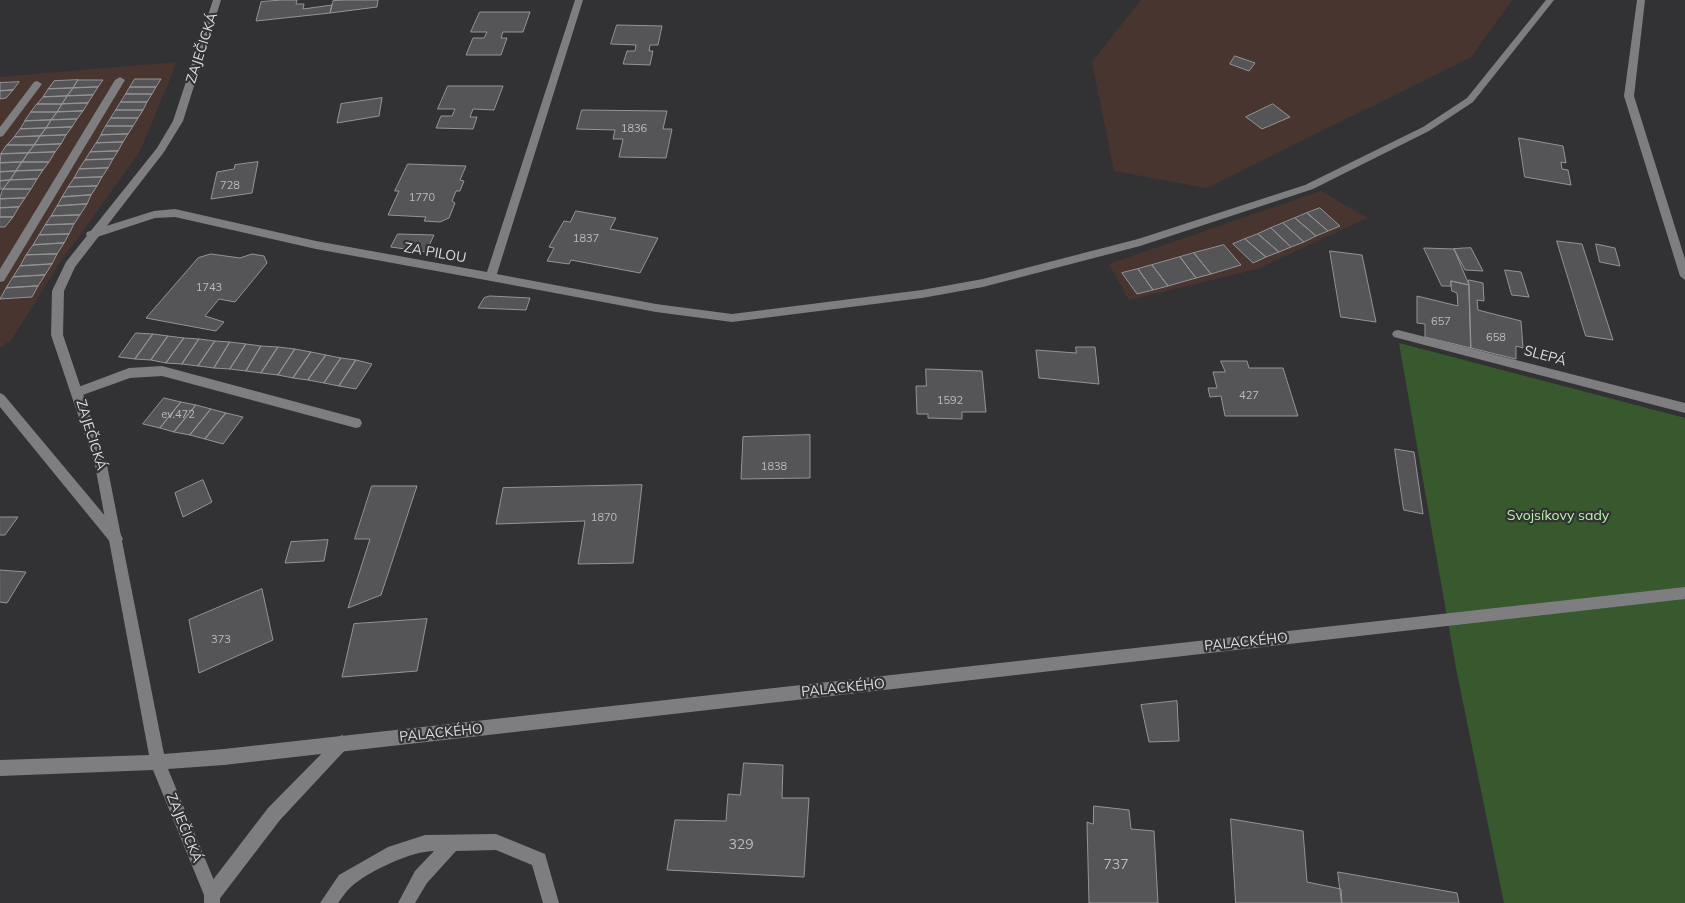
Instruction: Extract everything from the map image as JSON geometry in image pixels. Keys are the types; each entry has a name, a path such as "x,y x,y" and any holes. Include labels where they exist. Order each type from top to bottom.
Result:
{"street":[{"name":"ZAJEČICKÁ","path":"212,899 158,762 116,539 100,465 58,335 58,291 70,265 91,235 161,150 178,121 217,0"},
{"path":"490,277 579,0"},
{"name":"ZA PILOU","path":"91,235 154,216 175,213 316,245 656,308 732,318 922,294 993,280 1140,242 1309,187 1426,129 1470,100 1550,0"},
{"path":"1641,0 1629,96 1685,276"},
{"path":"0,278 120,80"},
{"path":"0,134 37,84"},
{"name":"SLEPÁ","path":"1398,334 1685,408"},
{"path":"77,392 129,373 162,371 356,423"},
{"path":"0,398 116,539"},
{"name":"PALACKÉHO","path":"0,768 158,762 342,743 1685,593"},
{"path":"212,899 274,814 342,743"},
{"path":"328,903 345,881 388,856 425,843 453,842 496,842 539,860 552,903"},
{"path":"406,903 421,877 453,842"}],"shaded area":[{"path":"1141,0 1512,0 1471,57 1207,188 1114,171 1092,62"},
{"path":"177,62 140,151 59,264 12,339 0,348 0,77"},
{"path":"1321,191 1367,218 1257,269 1129,300 1109,264"}],"green space":[{"name":"Svojsíkovy sady","path":"1399,343 1685,418 1685,903 1504,903 1456,668"}],"building":[{"path":"297,0 296,4 304,4 303,9 332,5 330,13 256,21 261,2"},
{"path":"378,0 377,7 330,13 333,1"},
{"path":"480,12 530,12 523,32 503,32 501,38 507,38 501,55 466,55 473,38 484,38 487,32 471,32"},
{"path":"617,25 662,26 658,45 650,45 649,51 653,51 650,65 623,64 627,51 635,51 636,45 611,44"},
{"path":"1235,56 1255,63 1249,71 1230,64"},
{"path":"135,79 161,79 156,87 130,87"},
{"path":"78,80 103,80 98,87 73,88"},
{"path":"78,80 73,88 48,89 54,81"},
{"path":"19,82 13,90 0,91 0,83"},
{"path":"448,86 503,86 494,110 473,109 470,117 477,117 473,129 436,128 441,116 452,116 455,109 438,109"},
{"path":"98,87 93,95 67,96 73,88"},
{"path":"130,87 156,87 152,94 126,94"},
{"path":"73,88 67,96 43,97 48,89"},
{"path":"13,90 6,98 0,99 0,91"},
{"path":"126,94 152,94 147,102 121,102"},
{"path":"93,95 88,103 62,104 67,96"},
{"path":"67,96 62,104 37,104 43,97"},
{"path":"382,98 379,116 337,123 341,104"},
{"path":"121,102 147,102 143,110 116,110"},
{"path":"88,103 83,111 57,112 62,104"},
{"path":"37,104 62,104 57,112 31,112"},
{"path":"1273,104 1290,117 1262,129 1246,117"},
{"path":"116,110 143,110 138,118 111,118"},
{"path":"582,110 667,111 663,129 672,129 666,158 619,157 623,139 613,139 615,130 577,129"},
{"path":"83,111 77,119 51,120 57,112"},
{"path":"31,112 57,112 51,120 25,121"},
{"path":"111,118 138,118 133,126 106,126"},
{"path":"77,119 72,127 46,128 51,120"},
{"path":"51,120 46,128 20,129 25,121"},
{"path":"106,126 133,126 128,134 101,135"},
{"path":"72,127 66,135 40,136 46,128"},
{"path":"46,128 40,136 14,137 20,129"},
{"path":"128,134 123,142 96,143 101,135"},
{"path":"66,135 61,144 34,145 40,136"},
{"path":"40,136 34,145 7,145 14,137"},
{"path":"1519,138 1563,146 1566,163 1561,162 1562,169 1568,170 1571,185 1525,177"},
{"path":"123,142 118,151 90,152 96,143"},
{"path":"61,144 55,152 28,153 34,145"},
{"path":"7,145 34,145 28,153 1,154"},
{"path":"118,151 113,159 85,160 90,152"},
{"path":"55,152 49,162 22,162 28,153"},
{"path":"28,153 22,162 0,163 1,154"},
{"path":"113,159 108,168 79,169 85,160"},
{"path":"22,162 16,171 0,172 0,163"},
{"path":"22,162 49,162 43,170 16,171"},
{"path":"258,162 252,193 211,199 217,172 234,169 235,165"},
{"path":"408,164 466,166 460,180 464,181 460,191 456,191 452,201 455,203 449,218 440,222 424,221 426,217 388,215 399,191 395,191"},
{"path":"108,168 102,177 74,178 79,169"},
{"path":"43,170 37,179 10,180 16,171"},
{"path":"16,171 10,180 0,181 0,172"},
{"path":"102,177 97,186 68,187 74,178"},
{"path":"37,179 31,189 3,189 10,180"},
{"path":"10,180 3,189 0,189 0,181"},
{"path":"97,186 91,195 62,197 68,187"},
{"path":"3,189 31,189 25,198 0,199"},
{"path":"91,195 87,204 57,206 62,197"},
{"path":"25,198 19,207 0,208 0,199"},
{"path":"87,204 80,215 51,216 57,206"},
{"path":"19,207 13,217 0,217 0,208"},
{"path":"1320,208 1340,226 1328,231 1307,213"},
{"path":"576,211 616,218 610,229 658,238 640,273 571,260 569,264 547,261 554,248 549,247 564,221 570,222"},
{"path":"1307,213 1328,231 1316,236 1295,218"},
{"path":"80,215 74,224 45,225 51,216"},
{"path":"0,217 13,217 5,227 0,227"},
{"path":"1295,218 1316,236 1304,242 1283,223"},
{"path":"1283,223 1304,242 1291,247 1271,228"},
{"path":"74,224 69,234 39,235 45,225"},
{"path":"1271,228 1291,247 1279,252 1258,234"},
{"path":"69,234 64,243 33,245 39,235"},
{"path":"398,234 434,235 426,252 391,247"},
{"path":"1258,234 1279,252 1266,257 1245,239"},
{"path":"1245,239 1266,257 1253,263 1233,244"},
{"path":"1557,241 1582,244 1613,340 1586,336"},
{"path":"64,243 57,254 26,255 33,245"},
{"path":"1596,244 1615,248 1620,266 1600,262"},
{"path":"1224,245 1241,265 1211,274 1194,253"},
{"path":"1424,248 1454,249 1469,285 1451,281 1451,286 1442,286"},
{"path":"1471,248 1483,271 1465,270 1454,249"},
{"path":"1330,251 1362,255 1376,322 1341,317"},
{"path":"1194,253 1211,274 1196,278 1180,257"},
{"path":"57,254 52,264 20,266 26,255"},
{"path":"211,254 240,258 252,254 264,256 267,263 235,302 219,299 205,316 224,322 216,331 146,318 198,258"},
{"path":"1180,257 1196,278 1168,286 1152,265"},
{"path":"52,264 45,275 13,277 20,266"},
{"path":"1152,265 1168,286 1153,290 1138,269"},
{"path":"1138,269 1153,290 1137,294 1122,273"},
{"path":"1505,270 1521,272 1529,297 1512,295"},
{"path":"45,275 38,286 6,288 13,277"},
{"path":"1469,280 1483,283 1484,301 1477,300 1478,310 1521,321 1523,348 1516,346 1516,359 1471,348"},
{"path":"1451,281 1469,285 1471,348 1425,337 1425,324 1417,323 1417,296 1458,306 1457,293 1452,291"},
{"path":"38,286 32,297 0,299 6,288"},
{"path":"490,296 530,298 526,310 478,308 484,298"},
{"path":"136,333 153,334 135,359 119,357"},
{"path":"153,334 168,336 151,360 135,359"},
{"path":"168,336 184,338 166,363 151,360"},
{"path":"184,338 199,339 182,364 166,363"},
{"path":"199,339 215,341 198,366 182,364"},
{"path":"215,341 230,342 214,368 198,366"},
{"path":"230,342 246,344 230,369 214,368"},
{"path":"246,344 261,346 246,371 230,369"},
{"path":"261,346 278,347 261,373 246,371"},
{"path":"278,347 295,349 278,375 261,373"},
{"path":"1076,347 1095,347 1099,384 1039,378 1036,350 1076,353"},
{"path":"295,349 311,352 293,378 278,375"},
{"path":"311,352 326,355 308,380 293,378"},
{"path":"326,355 341,358 324,383 308,380"},
{"path":"341,358 356,360 339,386 324,383"},
{"path":"356,360 372,364 356,389 339,386"},
{"path":"1221,361 1247,361 1249,368 1283,368 1298,416 1225,416 1221,396 1210,397 1208,388 1217,388 1213,372 1225,372"},
{"path":"926,369 982,371 986,412 962,412 962,419 928,418 928,414 917,414 916,386 926,386"},
{"path":"164,398 181,402 160,428 143,424"},
{"path":"181,402 196,405 174,432 160,428"},
{"path":"196,405 211,409 190,435 174,432"},
{"path":"211,409 226,413 205,439 190,435"},
{"path":"226,413 243,417 223,444 205,439"},
{"path":"810,435 810,478 741,479 743,437"},
{"path":"1395,449 1414,452 1423,514 1404,510"},
{"path":"203,480 212,502 183,517 175,493"},
{"path":"642,485 633,563 578,564 585,521 496,524 503,488"},
{"path":"372,486 417,486 381,595 348,608 370,539 355,539"},
{"path":"0,517 18,517 5,535 0,535"},
{"path":"328,540 324,561 285,563 291,542"},
{"path":"0,570 26,572 7,603 0,602"},
{"path":"262,589 273,640 199,673 189,620"},
{"path":"427,619 417,671 342,677 354,624"},
{"path":"1177,701 1179,741 1149,742 1141,705"},
{"path":"744,763 783,765 782,798 809,798 804,877 667,870 675,820 726,821 728,794 740,795"},
{"path":"1094,806 1129,810 1131,829 1154,831 1158,903 1089,903 1087,822 1093,824"},
{"path":"1231,819 1303,831 1307,882 1341,889 1342,903 1236,903"},
{"path":"1338,872 1457,893 1459,903 1342,903"}]}
